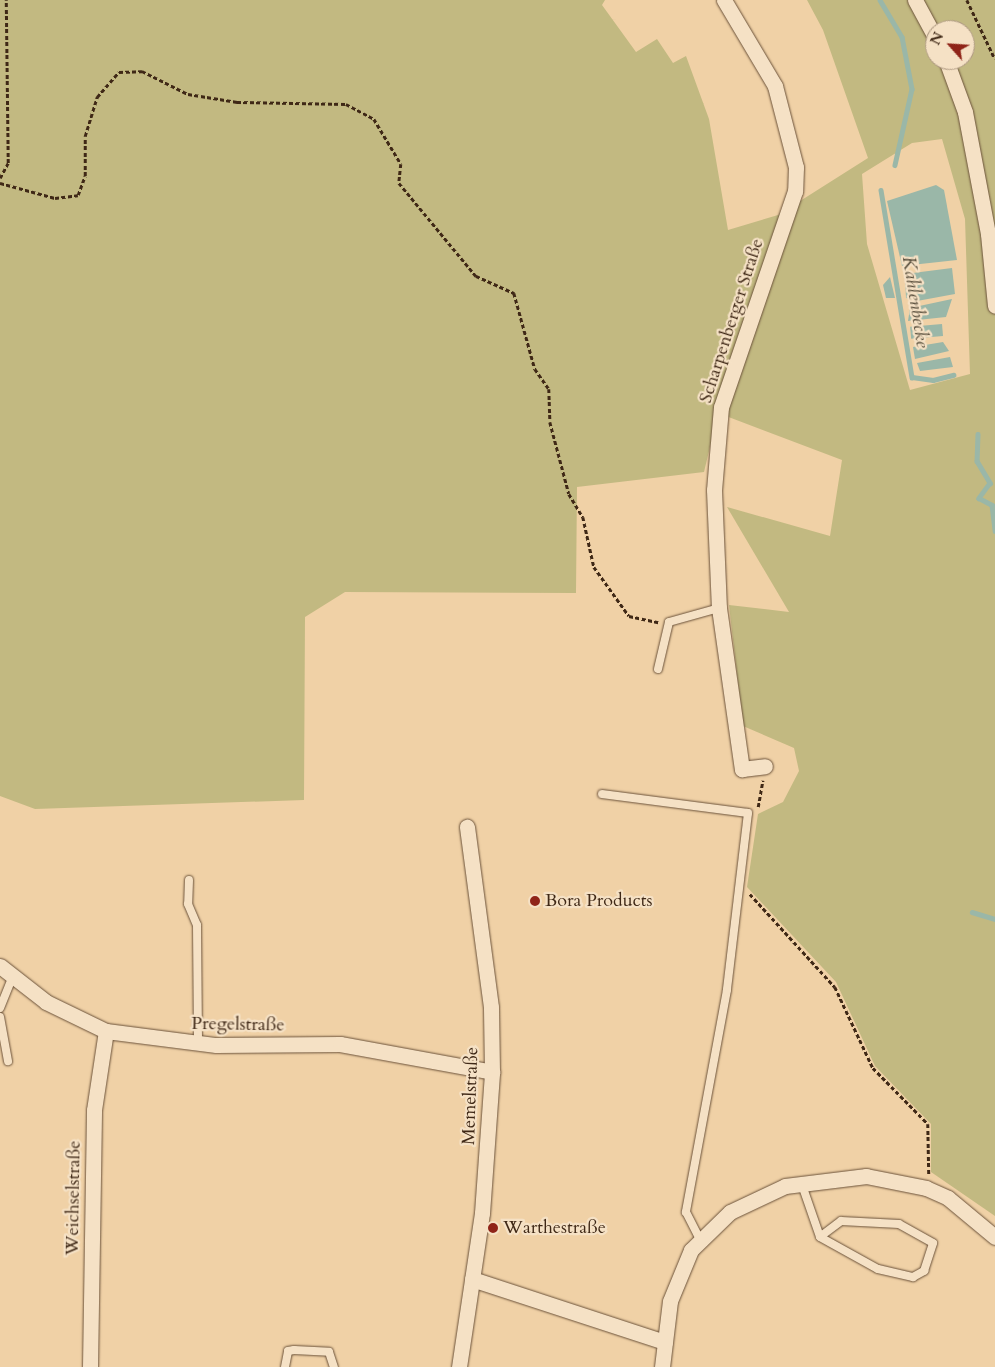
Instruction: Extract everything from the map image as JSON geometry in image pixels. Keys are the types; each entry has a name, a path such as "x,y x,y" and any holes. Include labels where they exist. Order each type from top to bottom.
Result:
{"street":[{"name":"Scharpenberger Straße","path":"724,0 775,86 796,167 795,191 721,408 714,490 719,608 742,769 765,766"},
{"path":"916,0 926,20"},
{"path":"950,70 965,112 988,234 995,306"},
{"name":"Memelstraße","path":"459,1367 482,1213 492,1072 491,1007 467,826"},
{"name":"Pregelstraße","path":"0,966 46,1002 106,1031 198,1044 340,1044 492,1072"},
{"name":"Weichselstraße","path":"90,1367 94,1110 106,1031"},
{"path":"662,1367 677,1277 700,1239 730,1212 801,1182 866,1176 926,1188 948,1198 995,1237"},
{"path":"472,1279 665,1342"}],"lane":[{"path":"658,670 669,622 719,608"},
{"path":"602,794 748,814 727,990 686,1212 700,1239"},
{"path":"189,880 188,904 198,924 198,1044"},
{"path":"0,1008 12,976"},
{"path":"0,1017 8,1061"},
{"path":"801,1182 820,1237 878,1269 914,1277 924,1271 933,1243 899,1224 840,1221 820,1237"},
{"path":"285,1367 288,1351 294,1350 329,1352 334,1367"}],"path":[{"path":"0,178 8,163 6,0"},
{"path":"967,0 995,59"},
{"path":"0,183 55,198 78,195 85,176 85,136 97,97 119,72 142,71 188,94 237,102 346,104 374,119 401,164 398,182 476,276 514,293 535,369 549,389 550,422 569,494 583,518 594,567 629,616 669,622"},
{"path":"757,813 765,766"},
{"path":"745,889 835,987 873,1068 928,1124 926,1188"}],"shaded area":[{"path":"0,0 605,0 602,5 636,52 657,39 673,63 686,56 709,119 728,230 778,215 868,158 823,30 807,0 995,0 995,1216 931,1172 931,1124 875,1066 836,982 747,887 758,814 783,802 799,771 794,748 743,726 729,605 789,612 727,507 830,536 842,460 718,413 704,472 577,487 576,593 345,592 305,617 304,800 35,809 0,796","holes":["942,139 965,219 970,374 910,390 867,244 862,174 912,143"]},
{"path":"936,185 944,190 957,260 902,266 887,201"},
{"path":"952,268 955,294 917,301 906,298 905,274"},
{"path":"890,277 895,298 886,298 883,285"},
{"path":"952,299 946,317 908,321 910,308"},
{"path":"942,324 943,336 911,339 910,327"},
{"path":"943,342 949,351 915,359 913,347"},
{"path":"950,357 953,367 920,371 917,363"}],"waterway":[{"name":"Kahlenbecke","path":"880,0 902,37 912,89 895,165"},
{"name":"Kahlenbecke","path":"881,190 912,377 933,380 953,375"},
{"name":"Kahlenbecke","path":"978,434 977,461 990,483 979,498 992,505 995,531"},
{"path":"972,912 995,919"}],"place":[{"name":"Bora Products","path":"535,901"},
{"name":"Warthestraße","path":"493,1228"}]}
